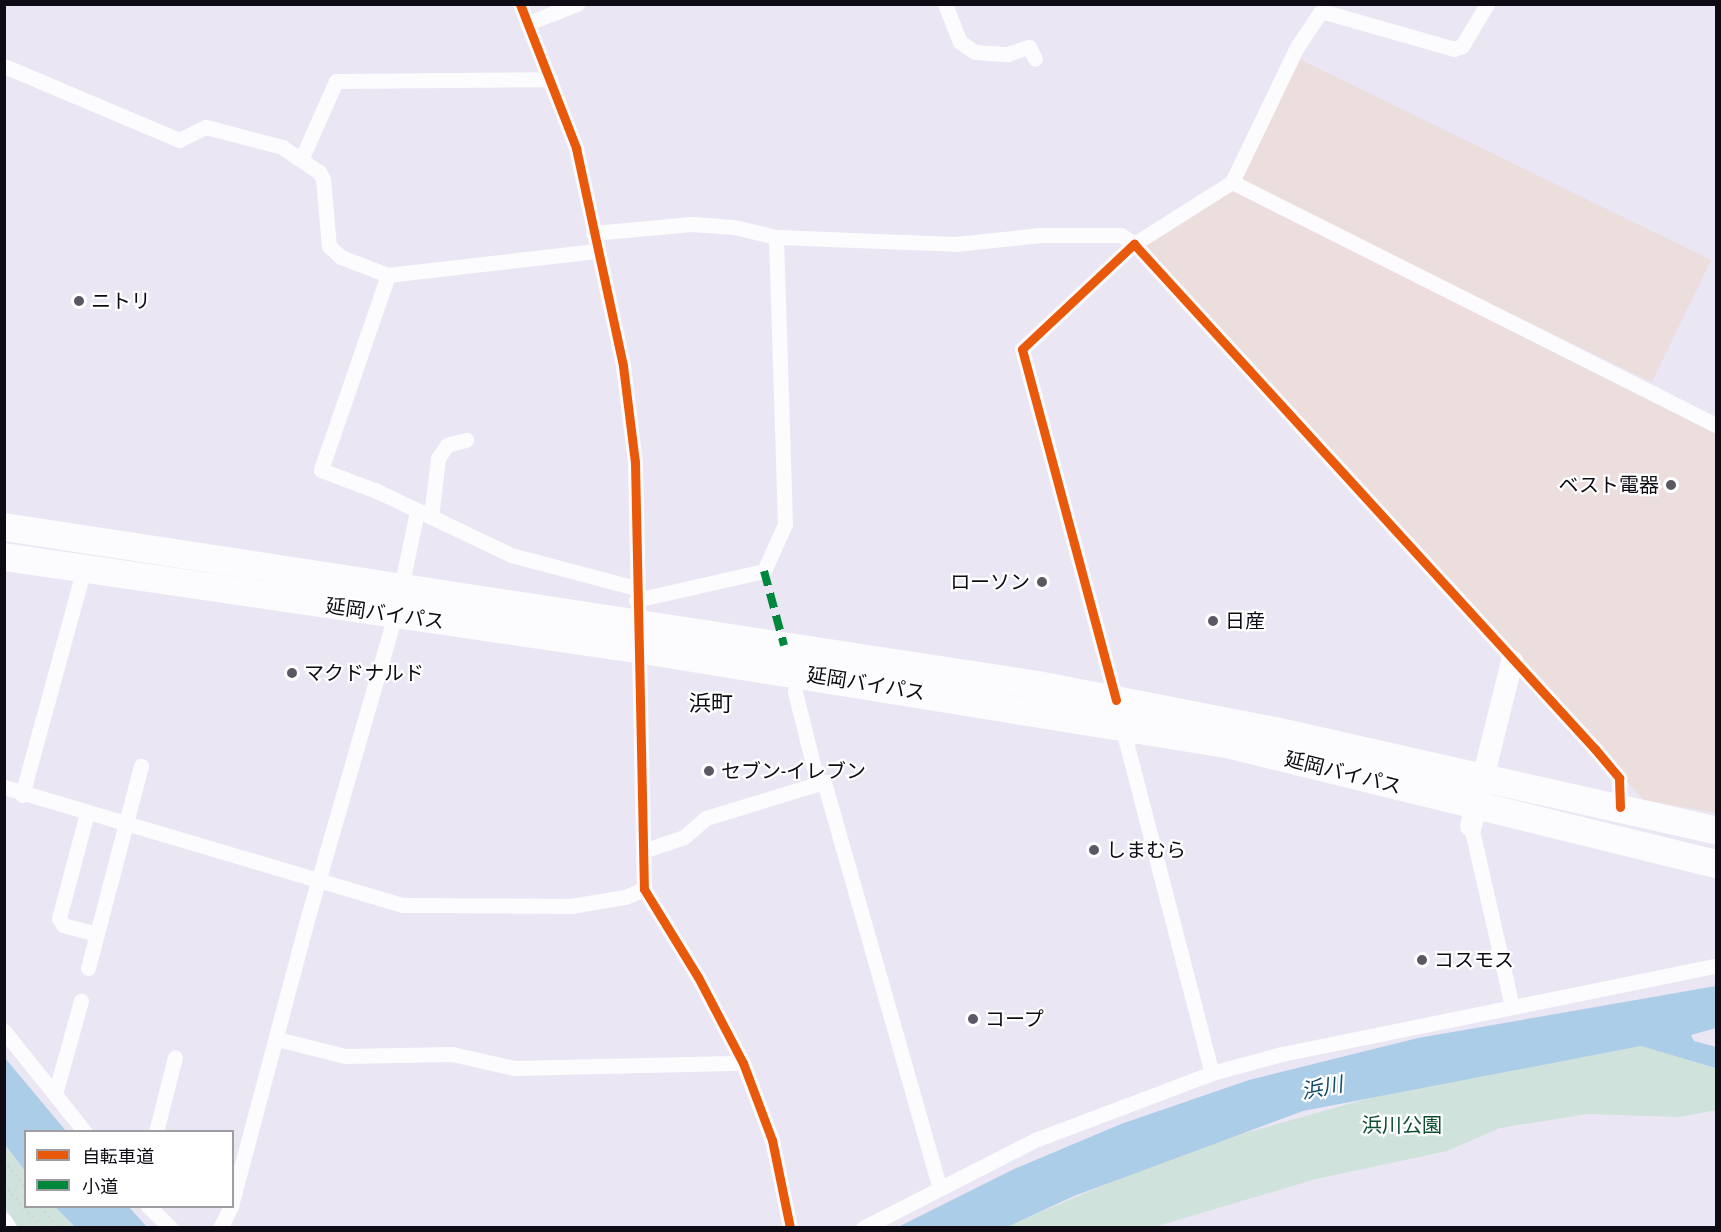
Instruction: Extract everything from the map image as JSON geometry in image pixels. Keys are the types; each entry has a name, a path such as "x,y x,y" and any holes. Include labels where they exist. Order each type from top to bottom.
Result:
{"highway":[{"name":"延岡バイパス","path":"4,527 399,587 636,614 1119,713 1482,777 1716,830"},
{"name":"延岡バイパス","path":"4,557 395,616 636,614 798,673 1119,713 1473,816 1716,864"}],"street":[{"path":"520,4 576,148 596,251 623,366 635,462 636,614 644,889 699,977 743,1063 772,1140 790,1227"},
{"path":"528,23 577,4"},
{"path":"945,4 960,42 975,52 1007,54 1029,46 1035,59"},
{"path":"1212,1073 1022,349 1134,244 1232,182 1297,47 1320,7 1454,49 1462,46 1487,4"},
{"path":"4,66 179,140 206,127 282,147 323,179 329,246 340,257 388,275 596,251"},
{"path":"301,160 336,81 549,80"},
{"path":"1232,182 1716,425"},
{"path":"593,233 692,224 734,227 776,237 955,244 1041,235 1121,235 1134,244 1619,778 1620,807"},
{"path":"388,275 321,470 424,514 636,614 764,571 782,533 787,473 777,351 776,237"},
{"path":"234,1195 395,616 399,587 424,514 438,458 447,445 466,440"},
{"path":"84,569 10,793 321,879 402,905 571,906 624,897 644,889"},
{"path":"1512,661 1509,682 1473,816 1512,1006"},
{"path":"798,673 795,692 818,784"},
{"path":"88,968 141,766"},
{"path":"643,851 684,837 706,818 824,782 939,1186"},
{"path":"87,813 59,918 63,925 97,934"},
{"path":"863,1227 939,1186 1035,1140 1212,1073 1282,1054 1716,966"},
{"path":"55,1095 81,1001"},
{"path":"4,1031 84,1130"},
{"path":"277,1039 345,1056 452,1054 514,1068 743,1063"},
{"path":"156,1130 175,1057"},
{"path":"150,1208 171,1227"},
{"path":"220,1227 230,1208"},
{"path":"4,1220 9,1227"}],"path":[{"path":"4,1161 24,1185"},
{"path":"4,1185 24,1207"},
{"path":"25,1208 42,1227"},
{"path":"43,1208 58,1227"}],"shaded area":[{"path":"1297,58 1711,260 1652,382 1237,180"},
{"path":"1233,189 1716,434 1716,813 1644,800 1145,245"}],"green space":[{"name":"浜川公園","path":"1641,1046 1716,1067 1716,1110 1679,1117 1587,1114 1500,1128 1447,1151 1316,1179 1154,1227 1003,1228 1161,1161 1231,1137 1388,1093"},
{"path":"4,1145 24,1170 24,1208 56,1208 74,1227 18,1227 5,1208"}],"water":[{"name":"浜川","path":"1716,986 1716,1028 1691,1035 1694,1041 1716,1047 1716,1068 1641,1046 1303,1111 1074,1196 1007,1227 898,1227 1014,1169 1121,1124 1249,1080 1418,1038"},
{"path":"5,1058 65,1130 24,1130 24,1170 5,1145"},
{"path":"56,1208 130,1208 147,1227 75,1227"}],"marked path":[{"path":"764,571 784,645"}],"cycle path":[{"path":"520,4 576,148 623,366 635,462 644,889 698,977 743,1063 772,1140 790,1228"},
{"path":"1116,700 1022,349 1134,244 1595,749 1619,778 1620,807"}],"place":[{"name":"ニトリ","path":"79,301"},
{"name":"ベスト電器","path":"1671,485"},
{"name":"ローソン","path":"1042,582"},
{"name":"日産","path":"1213,621"},
{"name":"マクドナルド","path":"292,673"},
{"name":"セブン-イレブン","path":"709,771"},
{"name":"しまむら","path":"1094,850"},
{"name":"コスモス","path":"1422,960"},
{"name":"コープ","path":"973,1019"}],"district":[{"name":"浜町","path":"711,704"}]}
